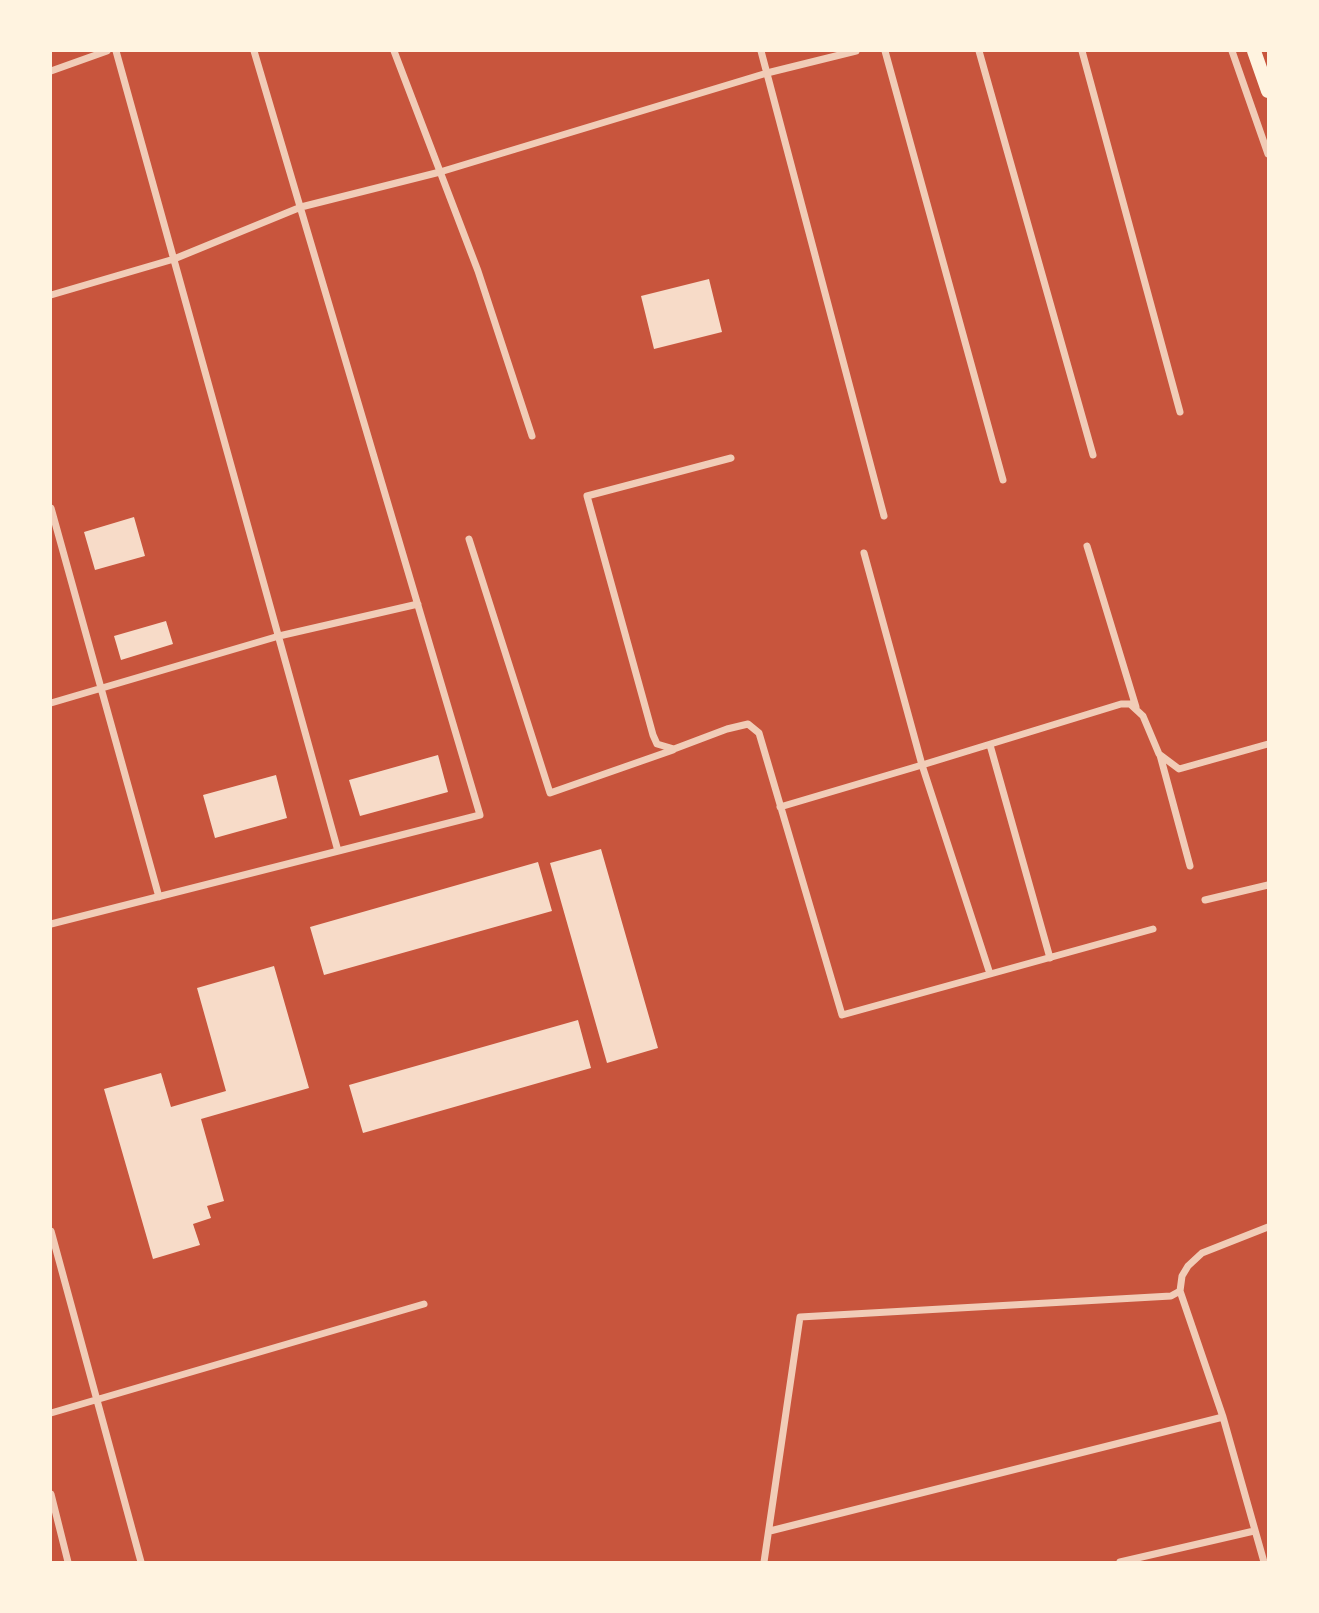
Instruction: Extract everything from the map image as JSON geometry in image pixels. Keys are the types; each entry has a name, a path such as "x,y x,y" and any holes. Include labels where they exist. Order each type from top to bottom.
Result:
{"main road":[{"path":"1254,51 1268,90"}],"street":[{"path":"51,71 107,51"},
{"path":"116,51 338,851"},
{"path":"51,923 480,816 254,51"},
{"path":"394,51 478,271 531,436"},
{"path":"761,51 884,516"},
{"path":"51,294 174,259 301,207 440,172 767,73 856,51"},
{"path":"886,51 1003,480"},
{"path":"979,51 1093,455"},
{"path":"1082,51 1180,412"},
{"path":"1232,51 1268,154"},
{"path":"674,749 657,744 653,735 587,496 730,458"},
{"path":"51,508 159,897"},
{"path":"469,539 550,793 727,729 748,724 754,727 762,740 842,1015 1153,929"},
{"path":"1087,547 1136,708"},
{"path":"864,553 922,765 990,974"},
{"path":"51,703 279,636 418,604"},
{"path":"780,807 1130,704 1143,716 1160,754 1190,866"},
{"path":"1160,754 1179,769 1268,744"},
{"path":"990,745 1050,958"},
{"path":"1205,900 1268,885"},
{"path":"1264,1562 1223,1417 1180,1291 1182,1276 1202,1253 1268,1227"},
{"path":"51,1231 141,1562"},
{"path":"764,1562 800,1317 1171,1296 1180,1291"},
{"path":"51,1413 424,1304"},
{"path":"770,1531 1223,1417"},
{"path":"51,1494 68,1562"},
{"path":"1120,1562 1254,1531"}],"building":[{"path":"709,279 722,332 654,349 641,296"},
{"path":"134,517 145,556 95,570 84,532"},
{"path":"166,621 173,644 121,660 114,636"},
{"path":"438,755 448,792 360,816 349,780"},
{"path":"276,775 287,818 215,838 203,795"},
{"path":"601,849 658,1048 607,1063 550,863"},
{"path":"538,862 552,911 324,975 310,927"},
{"path":"274,966 309,1088 201,1119 224,1201 207,1206 211,1218 193,1224 200,1245 153,1259 104,1089 161,1073 171,1107 226,1091 197,988"},
{"path":"578,1020 591,1068 363,1133 349,1085"}]}
